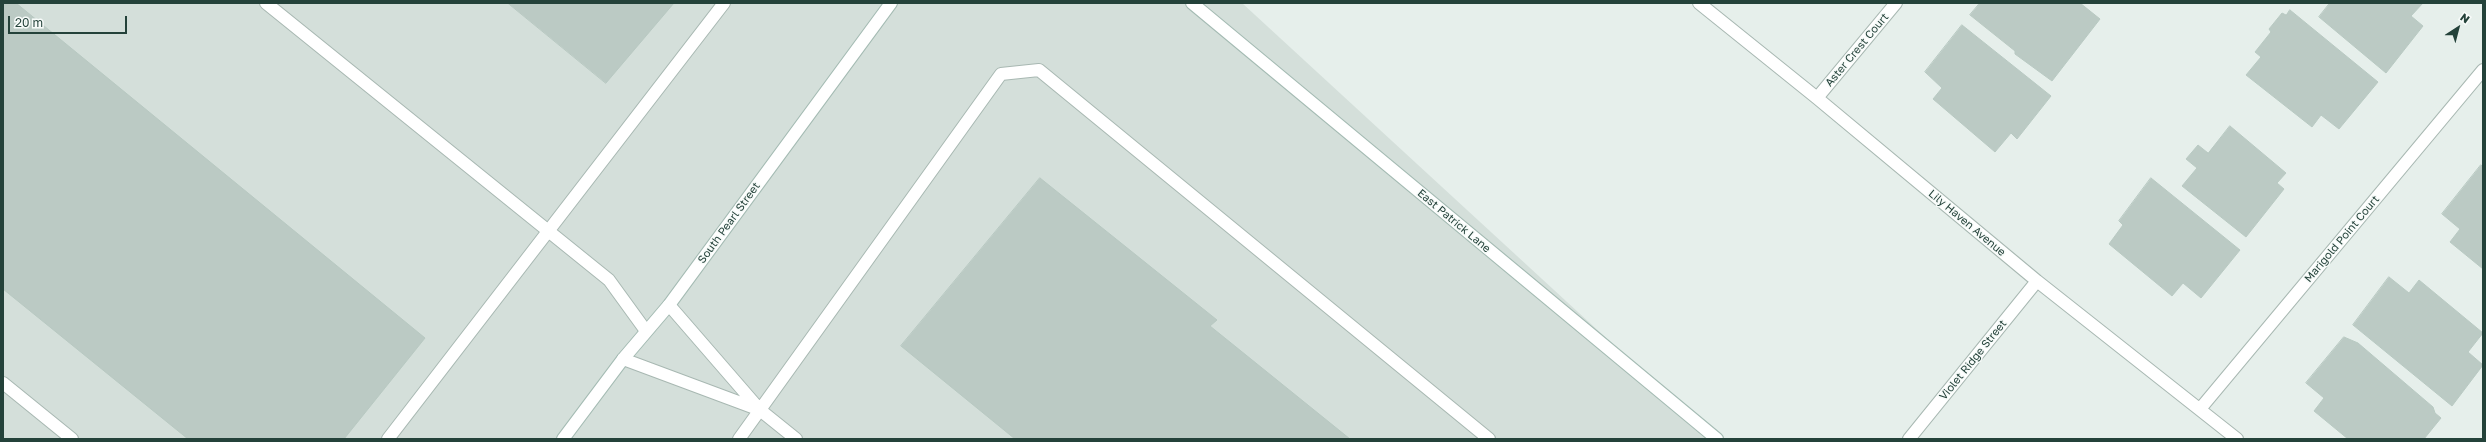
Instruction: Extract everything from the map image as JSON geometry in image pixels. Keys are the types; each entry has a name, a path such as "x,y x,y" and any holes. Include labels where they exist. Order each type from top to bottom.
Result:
{"street":[{"path":"266,3 609,280 646,331"},
{"path":"388,439 724,3"},
{"name":"South Pearl Street","path":"563,439 623,359 669,305 891,3"},
{"name":"East Patrick Lane","path":"1192,3 1717,439"},
{"name":"Lily Haven Avenue","path":"1699,3 1817,98 2037,282 2237,439"},
{"name":"Aster Crest Court","path":"1817,98 1896,3"},
{"path":"739,439 1001,74 1039,70 1489,439"},
{"name":"Marigold Point Court","path":"2200,409 2483,70"},
{"name":"Violet Ridge Street","path":"1909,439 2037,282"},
{"path":"669,305 760,410 796,439"},
{"path":"623,359 760,410"},
{"path":"3,384 64,437"}],"shaded area":[{"path":"3,3 1242,3 1716,439 3,439"}],"building":[{"path":"3,3 16,3 425,338 344,439 188,439 3,289"},
{"path":"508,3 674,3 606,83"},
{"path":"1980,3 2080,3 2100,19 2052,81 2015,54 2015,51 1970,15"},
{"path":"2330,3 2423,3 2411,16 2423,26 2386,73 2319,17"},
{"path":"2290,10 2378,82 2339,129 2321,115 2312,127 2246,75 2261,57 2255,52 2271,32 2269,29 2282,13 2286,15"},
{"path":"1962,25 2051,96 2017,139 2011,133 1995,152 1933,99 1942,88 1925,72"},
{"path":"2230,126 2286,173 2277,183 2284,189 2246,237 2182,186 2197,168 2186,159 2198,145 2208,153"},
{"path":"2481,165 2483,167 2483,269 2450,242 2460,229 2442,214"},
{"path":"1040,178 1217,320 1210,326 1350,439 1015,439 901,346"},
{"path":"2151,178 2240,250 2201,298 2183,283 2172,296 2109,244 2123,225 2119,221"},
{"path":"2389,277 2409,293 2419,280 2483,333 2468,352 2483,365 2452,406 2353,325"},
{"path":"2344,337 2358,343 2433,407 2435,413 2441,418 2424,439 2348,439 2314,411 2324,398 2306,383"}]}
